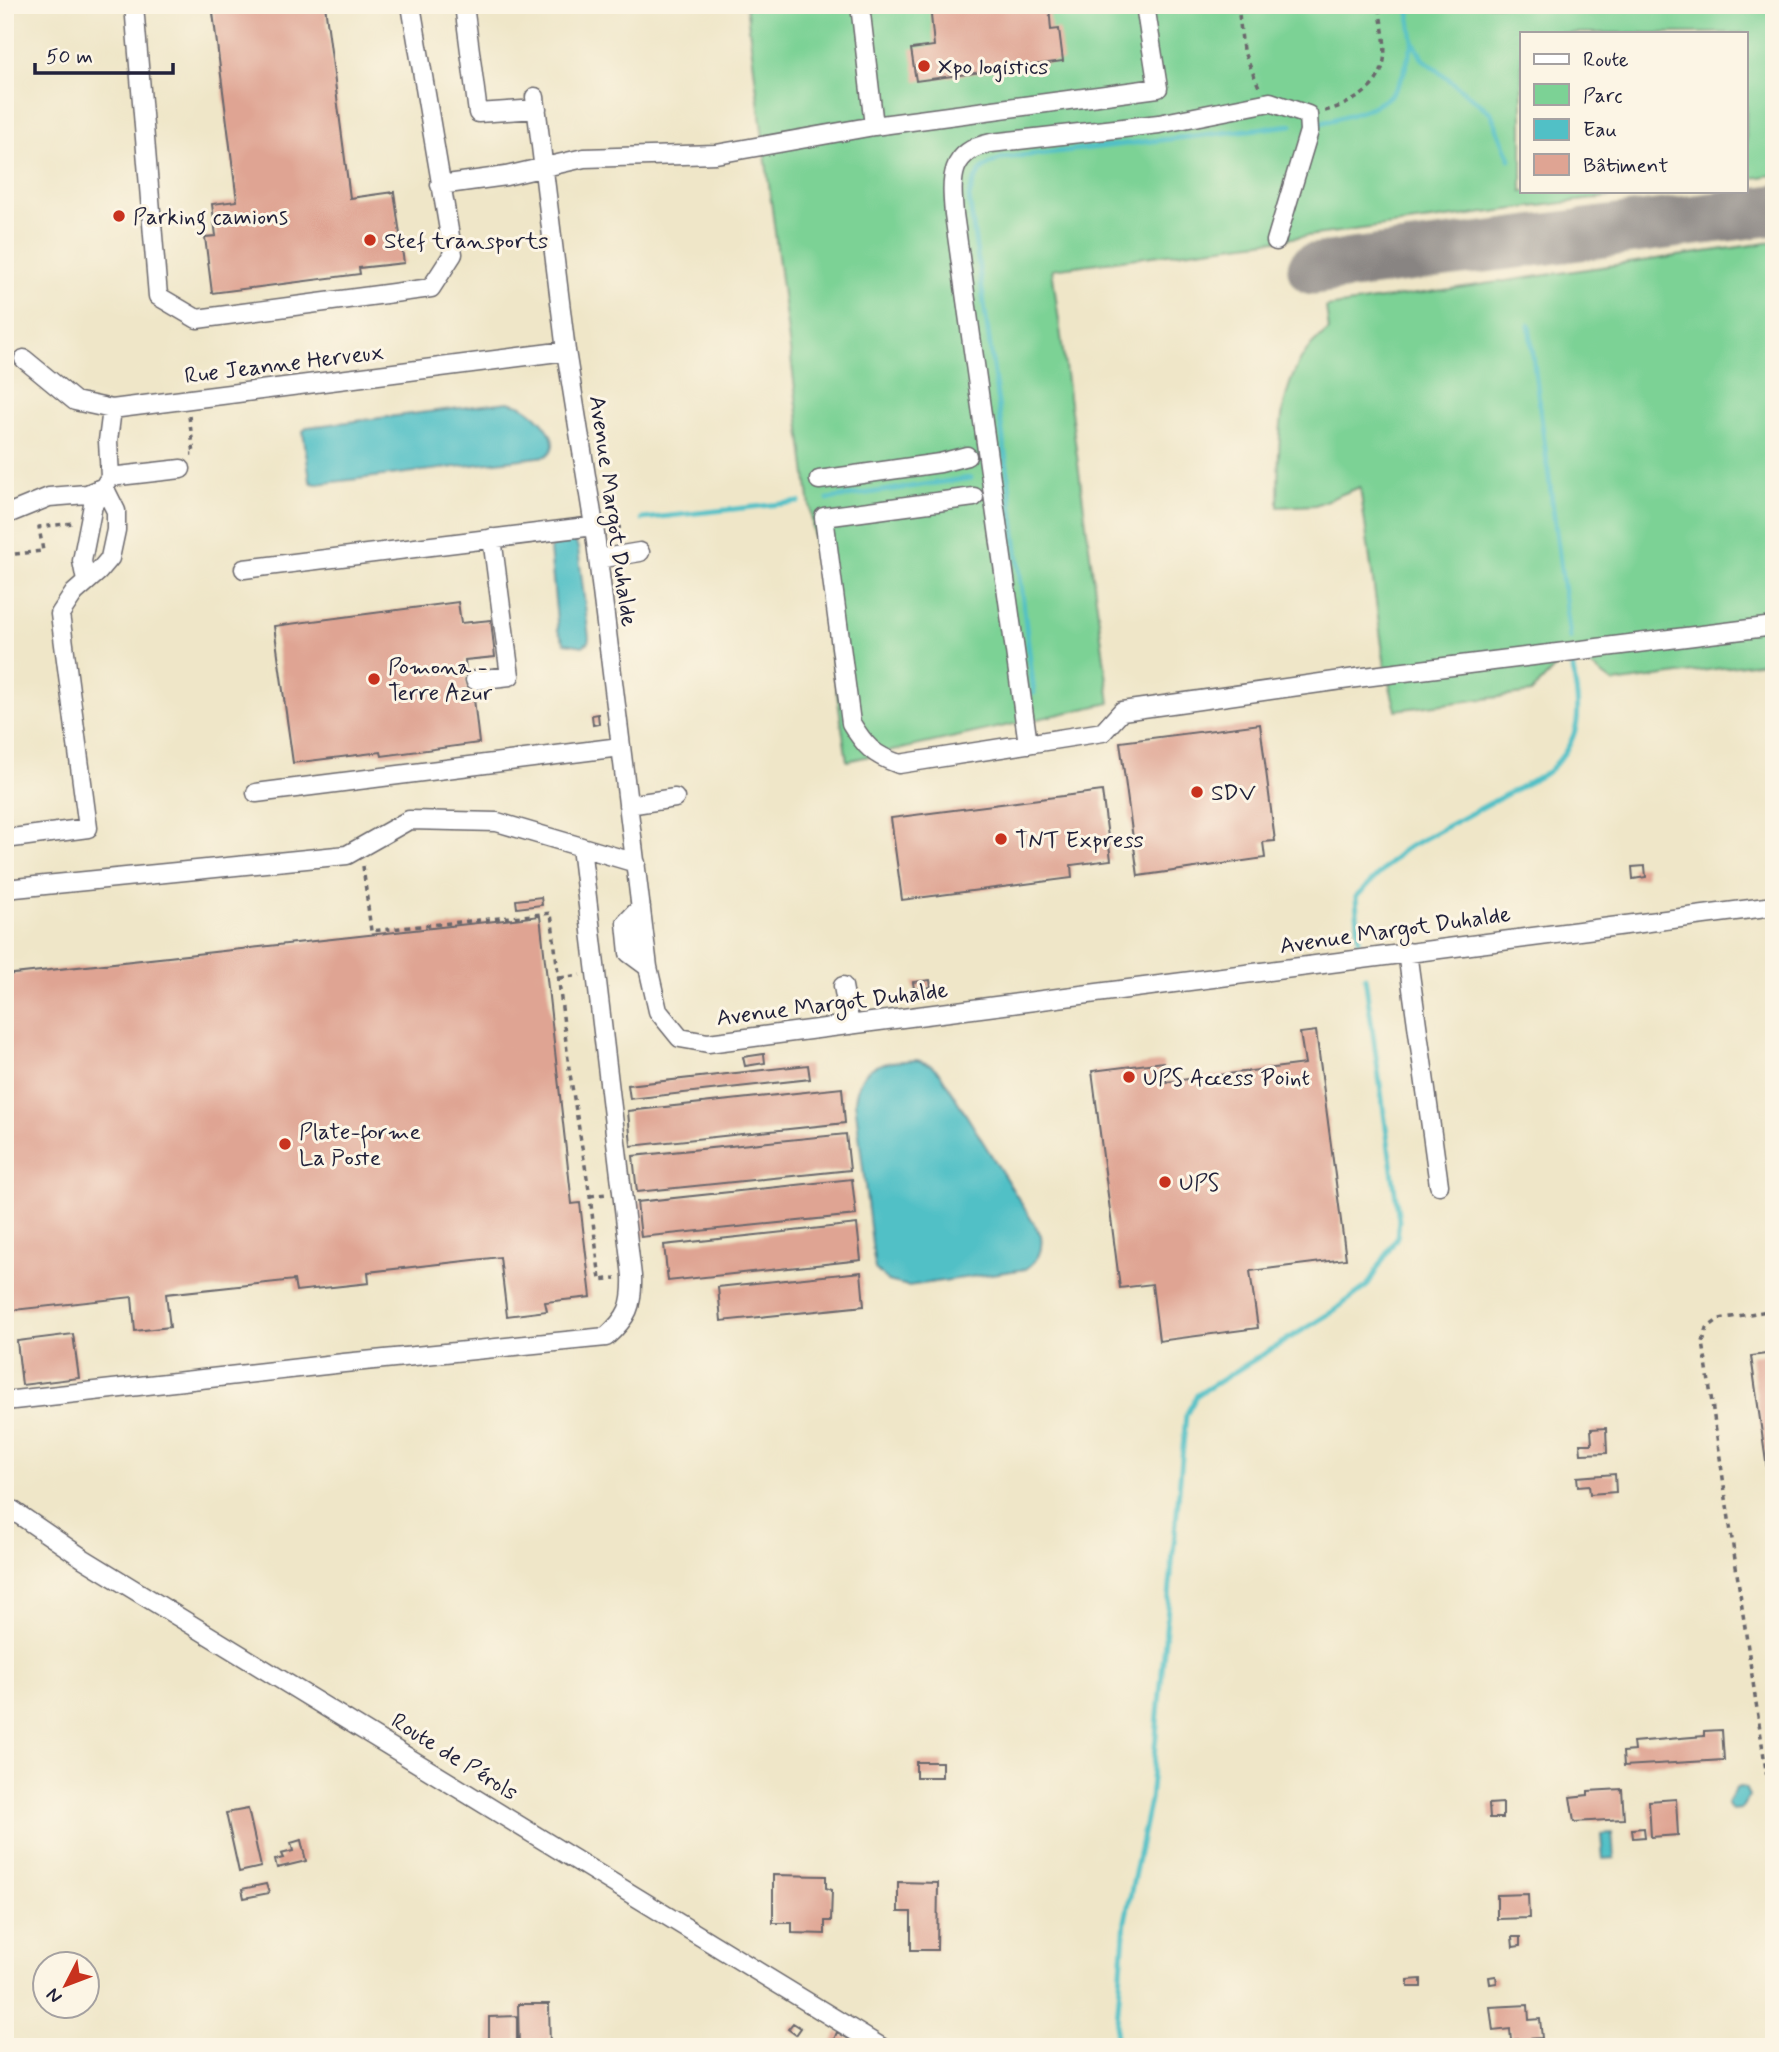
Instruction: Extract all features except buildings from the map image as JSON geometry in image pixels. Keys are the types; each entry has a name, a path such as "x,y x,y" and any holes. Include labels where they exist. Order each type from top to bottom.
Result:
{"street":[{"path":"134,5 158,296 197,319 431,288 453,254 411,5"},
{"name":"Avenue Margot Duhalde","path":"464,5 478,113 536,103 566,351 594,526 648,967 658,1011 680,1038 708,1043 1774,906"},
{"path":"860,5 874,126"},
{"path":"440,185 506,176 584,158 716,154 874,126 1157,88 1145,5"},
{"path":"1028,744 954,214 952,177 963,155 975,146 1159,124 1270,102 1308,115 1309,131 1276,241"},
{"name":"Rue Jeanne Herveux","path":"24,359 75,401 112,409 566,351"},
{"path":"5,839 88,828 60,614 86,580 99,571 110,558 116,530 116,511 107,482 107,441 112,409"},
{"path":"819,480 940,463 967,456"},
{"path":"5,515 49,497 87,494 107,482 181,469"},
{"path":"86,580 82,561 89,522 93,505 107,482"},
{"path":"974,497 824,517 850,723 863,744 881,758 899,764 1104,732 1122,711 1356,678 1774,626"},
{"path":"244,569 594,526"},
{"path":"475,680 510,676 492,538"},
{"path":"598,559 640,552"},
{"path":"256,793 620,747"},
{"path":"628,805 675,798"},
{"path":"5,889 347,855 409,820 497,822 636,863"},
{"path":"5,1401 385,1358 606,1337 623,1321 633,1297 632,1276 581,847"},
{"path":"1406,952 1439,1185"},
{"path":"843,986 850,1025"},
{"name":"Route de Pérols","path":"5,1505 84,1559 881,2047"}],"path":[{"path":"1238,5 1243,50 1256,84 1270,102"},
{"path":"1308,115 1337,108 1359,97 1372,85 1383,67 1384,42 1378,5"},
{"path":"5,555 43,551 39,527 89,522"},
{"path":"361,847 371,931 551,913 569,1068 590,1196 600,1280 632,1276"},
{"path":"1774,1310 1719,1319 1707,1328 1703,1342 1774,1825"}],"green space":[{"path":"746,5 1774,5 1774,175 1748,179 1748,32 1520,32 1520,192 1647,192 1052,269 1110,703 847,761 815,546"},
{"path":"1774,242 1774,661 1614,683 1581,659 1559,663 1531,693 1396,710 1385,667 1360,487 1315,505 1278,507 1279,447 1288,389 1305,353 1329,330 1326,307"}],"water":[{"path":"508,402 521,405 530,411 548,429 553,444 546,456 317,484 310,480 303,431 308,427"},
{"path":"570,538 578,548 589,638 583,646 565,643 558,631 550,549 558,540"},
{"path":"917,1060 931,1065 940,1073 1041,1235 1039,1254 1026,1269 908,1286 888,1281 875,1269 855,1101 862,1078 868,1071 884,1063"},
{"path":"1739,1787 1745,1788 1749,1796 1741,1809 1731,1810 1727,1803"},
{"path":"1612,1833 1614,1858 1603,1859 1601,1834"}],"waterway":[{"path":"1408,5 1413,41 1422,58 1491,113 1510,159"},
{"path":"1318,124 1369,108 1387,98 1400,81 1413,42"},
{"path":"1034,693 1007,467 969,197 974,182 984,168 1003,158 1292,125"},
{"path":"1529,325 1570,638"},
{"path":"828,499 971,478"},
{"path":"642,519 799,502"},
{"path":"1359,941 1356,897 1403,850 1548,772 1560,759 1574,734 1577,722 1577,696 1572,664"},
{"path":"1115,2047 1125,1921 1150,1800 1186,1415 1197,1395 1332,1312 1367,1286 1397,1237 1399,1220 1365,977"}],"taxiway":[{"path":"1313,269 1774,210"}],"place":[{"name":"Xpo logistics","path":"924,66"},
{"name":"Parking camions","path":"119,216"},
{"name":"Stef transports","path":"370,240"},
{"name":"Pomona - Terre Azur","path":"374,679"},
{"name":"SDV","path":"1197,792"},
{"name":"TNT Express","path":"1001,839"},
{"name":"UPS Access Point","path":"1129,1077"},
{"name":"Plate-forme La Poste","path":"285,1144"},
{"name":"UPS","path":"1165,1182"}]}
